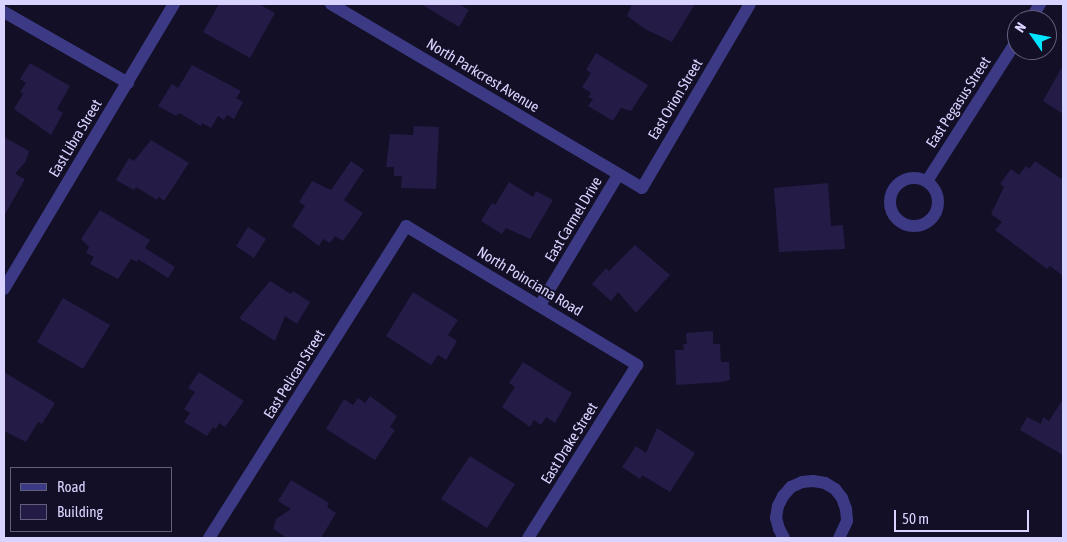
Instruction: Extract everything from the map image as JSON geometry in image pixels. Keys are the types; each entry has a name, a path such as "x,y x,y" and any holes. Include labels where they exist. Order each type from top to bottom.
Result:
{"street":[{"name":"East Libra Street","path":"4,289 174,4"},
{"name":"North Parkcrest Avenue","path":"331,4 345,7 618,175"},
{"name":"East Orion Street","path":"618,175 642,188 750,4"},
{"path":"4,12 128,83"},
{"name":"East Pegasus Street","path":"927,181 1007,56"},
{"name":"East Carmel Drive","path":"540,305 618,175"},
{"name":"North Poinciana Road","path":"406,226 637,365"},
{"name":"East Pelican Street","path":"209,538 406,226"},
{"name":"East Drake Street","path":"528,538 637,365"},
{"path":"784,538 776,518 778,506 783,496 791,488 802,482 813,481 830,486 842,498 846,509 847,521 845,536"}],"building":[{"path":"219,4 259,4 275,13 250,58 203,32"},
{"path":"421,4 459,4 469,10 459,27"},
{"path":"632,4 695,4 672,42 645,29 627,16"},
{"path":"596,53 648,85 631,111 621,108 613,121 588,106 593,99 588,97 591,93 582,87 591,73 586,70"},
{"path":"30,63 70,86 57,109 63,113 51,135 14,109 23,94 20,92 26,83 20,79"},
{"path":"192,65 241,91 236,98 243,102 234,119 227,115 224,120 218,116 211,128 202,123 201,126 179,113 176,116 158,106 172,84 178,88"},
{"path":"1063,65 1063,114 1043,101"},
{"path":"414,126 439,127 436,189 401,188 402,176 394,176 394,167 386,167 390,134 413,135"},
{"path":"4,137 29,151 26,161 15,174 25,179 4,216"},
{"path":"151,140 189,163 164,201 159,197 157,200 136,187 134,190 116,180 129,158 134,161"},
{"path":"351,161 364,170 344,200 363,213 343,241 335,236 330,243 323,239 319,246 292,226 305,206 299,202 312,181 331,190"},
{"path":"1035,161 1063,180 1063,276 1050,266 1047,269 995,230 1002,222 991,214 1004,187 1000,184 1011,169 1019,175 1026,166 1029,169"},
{"path":"509,182 533,197 536,191 553,200 530,239 506,228 502,234 481,221 492,203 495,205"},
{"path":"828,183 831,226 843,225 845,249 779,252 774,188"},
{"path":"100,210 150,240 145,248 175,267 168,278 138,259 137,262 131,259 118,279 90,264 94,257 86,253 89,247 81,239"},
{"path":"248,227 266,239 254,258 236,246"},
{"path":"635,245 670,275 636,313 618,292 611,301 592,284 606,268 609,271"},
{"path":"270,281 291,294 293,291 310,302 297,324 285,316 275,341 239,318"},
{"path":"413,292 458,320 448,335 457,341 446,360 438,355 431,365 386,336"},
{"path":"63,298 110,325 83,369 37,342"},
{"path":"713,331 713,344 720,344 721,362 729,362 730,380 676,385 675,350 684,350 683,344 687,344 686,333"},
{"path":"523,362 572,393 555,423 546,417 541,425 534,420 530,427 502,407 515,387 509,383"},
{"path":"4,372 55,403 42,424 38,422 26,442 4,431"},
{"path":"199,372 244,401 225,427 219,423 216,429 213,427 207,436 184,422 190,413 184,409 195,392 188,388"},
{"path":"370,396 397,416 390,427 395,430 375,460 326,429 344,399 353,405 358,398 365,403"},
{"path":"1063,399 1063,455 1020,430 1027,417 1041,424 1043,417 1049,421"},
{"path":"657,428 695,453 670,492 642,475 640,479 622,467 636,446 646,453"},
{"path":"470,456 515,484 487,528 441,499"},
{"path":"291,480 329,503 327,507 336,513 321,538 287,538 273,529 276,519 291,509 278,501"}]}
